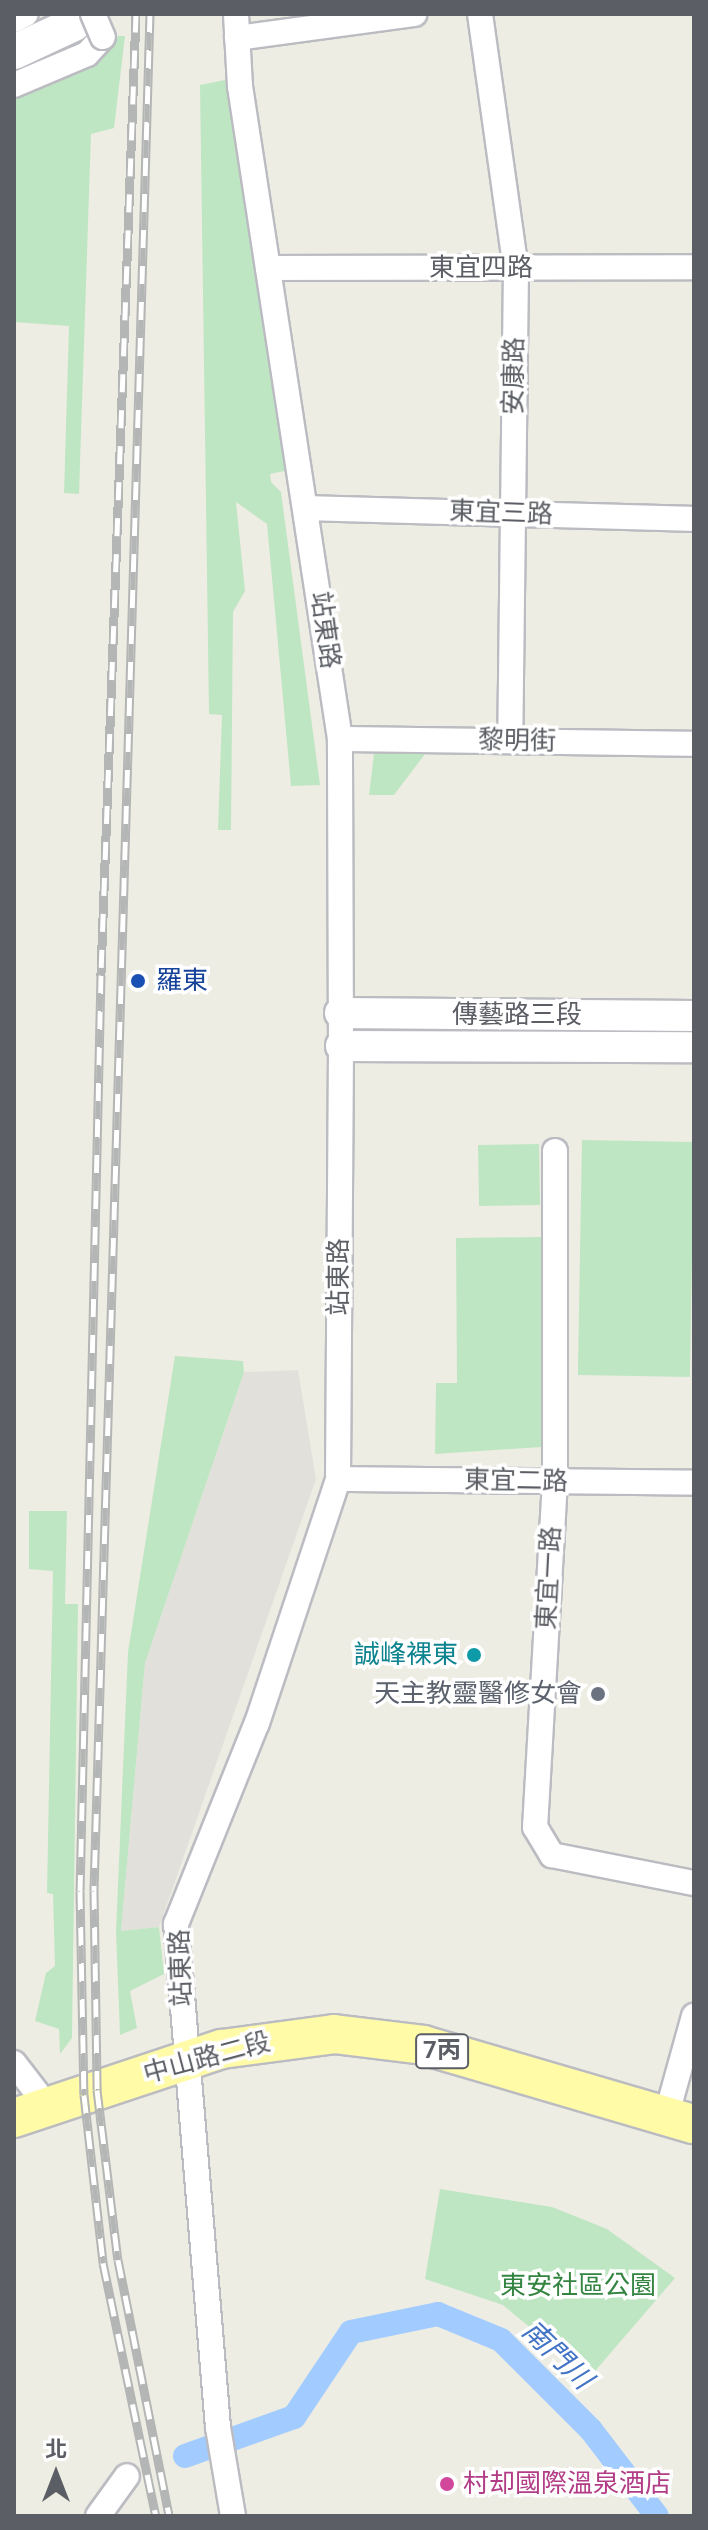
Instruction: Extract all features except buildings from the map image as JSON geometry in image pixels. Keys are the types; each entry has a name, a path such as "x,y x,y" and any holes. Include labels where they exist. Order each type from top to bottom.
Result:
{"main road":[{"path":"14,52 90,25"},
{"name":"中山路二段","path":"31,2112 185,2061 267,2039 378,2036 680,2120"}],"street":[{"path":"14,20 26,14"},
{"path":"236,26 414,14"},
{"name":"安康路","path":"480,14 516,269 510,741"},
{"path":"14,85 87,54 90,25"},
{"name":"站東路","path":"233,2516 185,2061 176,1924 257,1723 338,1479 341,1046 340,739 268,268 236,26"},
{"name":"東宜四路","path":"268,268 694,267"},
{"name":"東宜三路","path":"307,508 694,519"},
{"name":"黎明街","path":"340,739 694,744"},
{"name":"傳藝路三段","path":"340,1013 694,1016"},
{"name":"傳藝路三段","path":"341,1046 694,1047"},
{"name":"東宜一路","path":"555,1151 555,1481 535,1827 552,1855 694,1883"},
{"name":"東宜二路","path":"338,1479 694,1483"},
{"path":"680,2120 694,2016"},
{"path":"14,2063 31,2112"},
{"path":"98,2516 127,2476"}],"shaded area":[{"path":"298,1370 316,1479 159,1927 121,1931 145,1663 244,1372"}],"green space":[{"path":"118,36 125,36 114,128 91,134 79,494 64,493 69,326 14,322 14,98 110,49"},
{"path":"225,80 289,470 270,474 271,482 281,492 320,785 291,786 267,524 236,502 245,591 233,612 231,830 218,830 222,715 209,714 200,85"},
{"path":"374,754 425,754 394,795 369,795"},
{"path":"582,1140 694,1142 690,1377 578,1375"},
{"path":"539,1144 540,1205 479,1206 478,1145"},
{"path":"541,1237 541,1447 435,1454 436,1383 457,1383 456,1238"},
{"path":"175,1356 243,1361 244,1372 145,1663 121,1931 159,1927 164,1974 130,1991 137,2028 120,2035 116,1932 128,1652"},
{"path":"29,1511 67,1511 65,1604 78,1604 72,2038 60,2054 59,2029 35,2021 46,1973 55,1966 53,1894 47,1893 53,1571 29,1569"},
{"name":"東安社區公園","path":"440,2189 552,2207 607,2229 675,2278 590,2377 503,2305 425,2279"}],"waterway":[{"name":"南門川","path":"185,2456 294,2417 351,2332 438,2314 501,2340 591,2430 657,2516"}],"railway":[{"path":"136,14 101,975 80,1891 84,2095 103,2263 156,2516"},
{"path":"150,14 94,1891 97,2090 118,2260 169,2516"}],"place":[{"name":"羅東","path":"138,981"},
{"name":"誠峰裸東","path":"474,1655"},
{"name":"天主教靈醫修女會","path":"598,1694"},
{"name":"村却國際溫泉酒店","path":"447,2484"}]}
